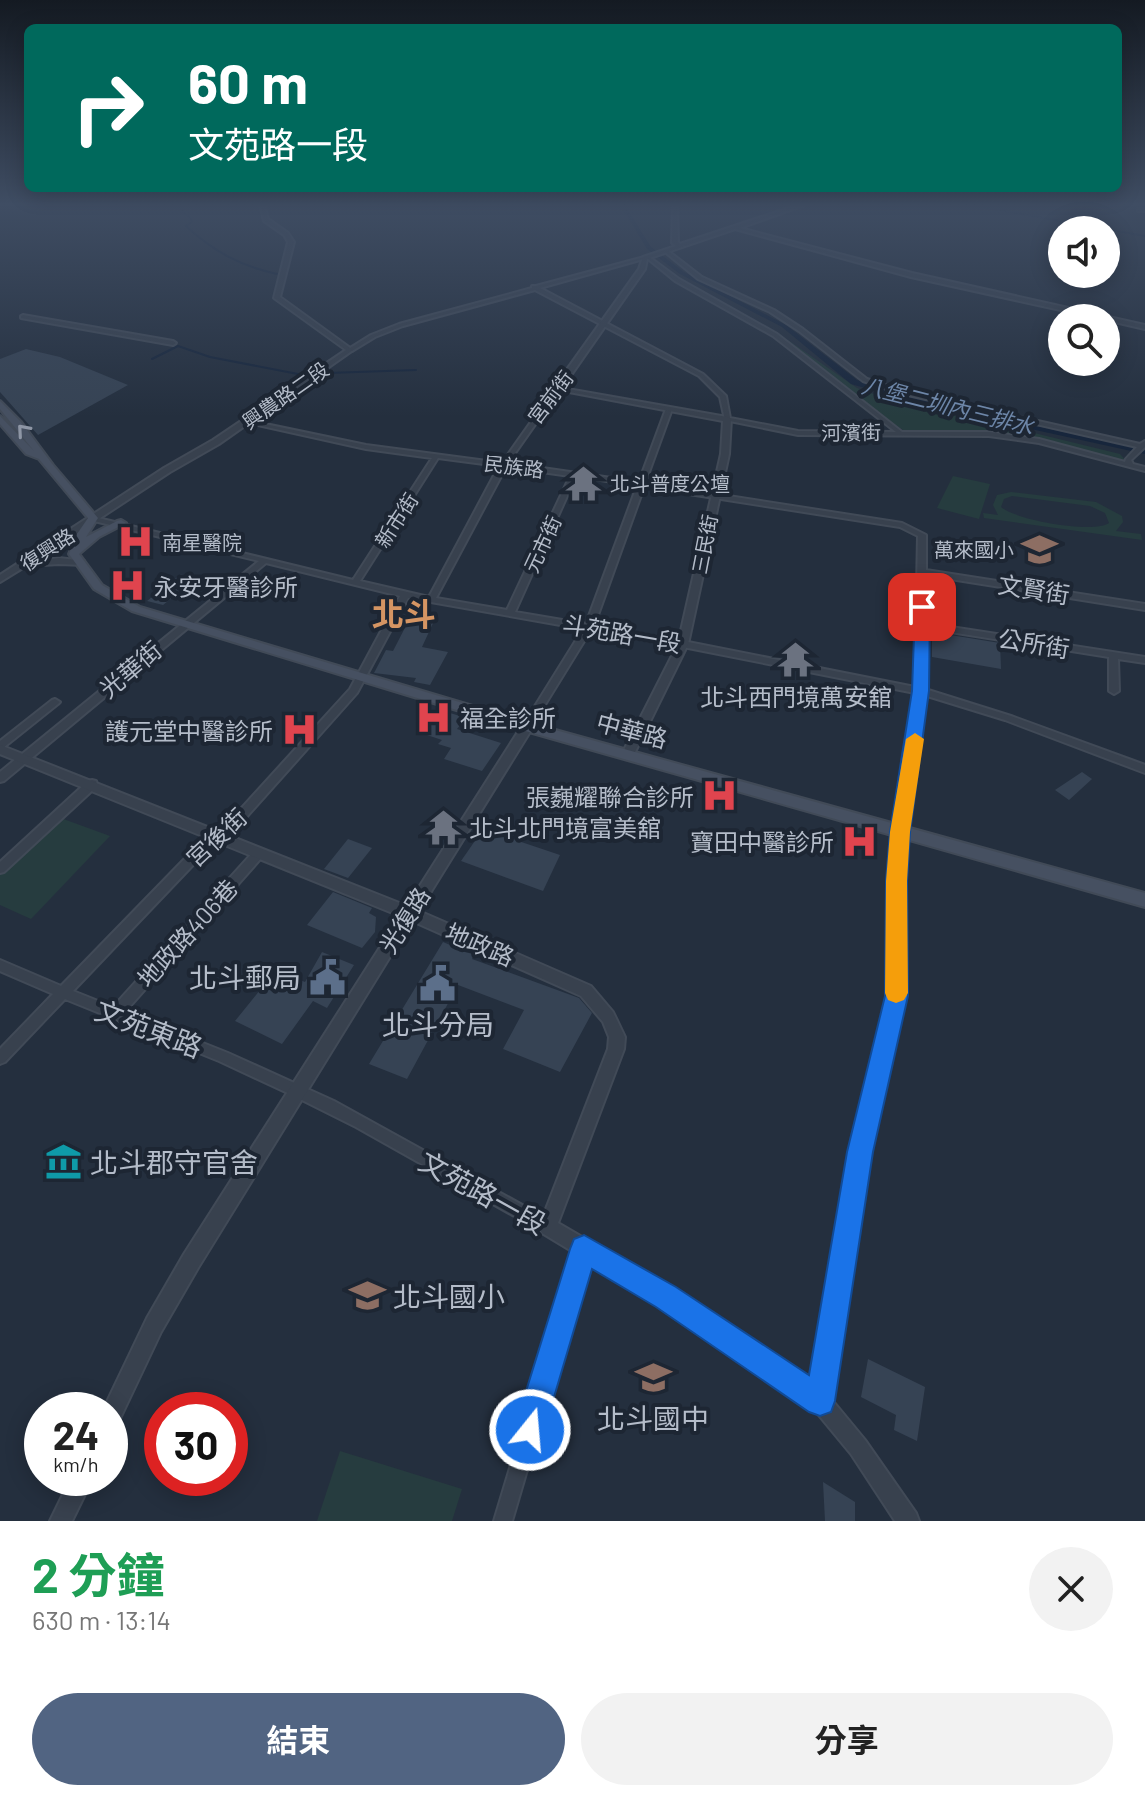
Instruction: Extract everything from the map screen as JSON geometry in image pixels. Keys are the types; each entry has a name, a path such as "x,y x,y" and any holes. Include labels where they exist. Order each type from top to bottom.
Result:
{"main road":[{"path":"1,406 27,433 42,457 84,503 93,518 77,557"},
{"path":"0,419 29,452 42,457"},
{"path":"77,557 95,535 121,523"},
{"name":"中華路","path":"77,557 98,587 136,609 527,727 1145,900"}],"street":[{"name":"興農路二段","path":"93,518 248,421 350,350 277,298 283,275"},
{"path":"350,350 373,336 401,325 580,275"},
{"name":"宮前街","path":"431,600 503,464 638,275"},
{"path":"671,275 775,335 899,431"},
{"path":"696,275 772,311 865,380 899,391 1142,445 1129,463"},
{"path":"914,275 1048,305"},
{"name":"三民街","path":"534,287 701,375 723,396 727,419 725,454 683,644 628,754"},
{"path":"23,317 173,343"},
{"path":"1120,321 1145,327"},
{"name":"河濱街","path":"557,389 798,433 899,431 989,434 1039,441 1145,469"},
{"name":"光復路","path":"122,1392 154,1325 191,1261 589,627 669,409"},
{"name":"民族路","path":"248,421 339,442 574,474 902,525 922,535 923,572"},
{"name":"新市街","path":"355,583 436,457"},
{"name":"元市街","path":"510,614 574,474"},
{"name":"斗苑路一段","path":"93,518 405,595 683,644 920,691 1008,718 1145,769"},
{"name":"復興路","path":"0,579 93,518"},
{"path":"22,565 77,557"},
{"name":"光華街","path":"0,778 263,562"},
{"path":"820,1401 860,1152 896,996 896,881 920,691 923,572"},
{"name":"文賢街","path":"923,572 1145,607"},
{"name":"宮後街","path":"0,1058 207,843 222,837 354,691 405,595"},
{"name":"公所街","path":"922,625 1145,660"},
{"path":"1113,655 1114,691"},
{"path":"0,747 55,702"},
{"name":"地政路","path":"0,747 408,913 586,991 608,1017 617,1037 613,1057 548,1227"},
{"path":"0,869 92,784"},
{"name":"地政路406巷","path":"116,1013 259,853"},
{"name":"文苑東路","path":"0,965 299,1090"},
{"name":"文苑路一段","path":"299,1090 548,1227 666,1297 820,1401 858,1447 908,1521"},
{"path":"503,1521 584,1249"},
{"path":"61,1521 73,1496"}],"green space":[{"path":"784,340 857,388 870,393 1120,454 1127,462 1043,440 987,433 903,430 836,384"},
{"path":"953,476 990,484 979,519 937,508"},
{"path":"1011,492 1096,502 1122,516 1123,522 1116,531 1141,534 1142,540 984,518 983,513 998,515 993,505 997,495","holes":["1012,496 1090,506 1105,513 1109,523 1088,527 1055,524 1022,517 1001,507 1004,499"]},
{"path":"58,817 110,836 31,919 0,905 0,873"},
{"path":"340,1451 462,1489 452,1521 317,1521"}],"building":[{"path":"26,349 60,357 128,385 38,435 0,392 0,359"},
{"path":"181,574 201,580 163,605 147,601"},
{"path":"410,618 434,621 422,647 448,652 430,685 414,682 416,678 374,673 386,650 393,651"},
{"path":"932,632 1000,643 1001,669 932,657"},
{"path":"440,713 466,718 457,729 501,743 482,771 444,759 451,748 438,744 442,740 424,734"},
{"path":"1082,772 1092,779 1069,800 1055,790"},
{"path":"489,831 560,855 543,891 461,861 479,835"},
{"path":"348,839 372,848 348,878 324,869"},
{"path":"333,892 372,908 369,913 376,917 375,932 362,948 307,925"},
{"path":"443,942 474,955 472,959 579,998 592,1013 560,1072 503,1049 524,1010 458,985 407,1079 369,1064"},
{"path":"322,952 354,965 327,1008 313,1001 282,1044 235,1021 264,985 272,989 281,972 305,982"},
{"path":"868,1359 925,1387 917,1441 894,1430 896,1415 861,1397"},
{"path":"823,1482 855,1502 855,1521 825,1521"}],"waterway":[{"name":"八堡二圳內三排水","path":"686,275 784,326 854,382 939,407 1145,452"},
{"path":"152,359 178,346 210,357 298,374 416,370"}],"slow traffic":[{"path":"896,993 896,881 900,832 915,739"}],"place":[{"name":"北斗普度公壇","path":"584,483"},
{"name":"南星醫院","path":"136,542"},
{"name":"萬來國小","path":"1040,549"},
{"name":"永安牙醫診所","path":"128,586"},
{"name":"北斗西門境萬安舘","path":"796,659"},
{"name":"福全診所","path":"434,717"},
{"name":"護元堂中醫診所","path":"299,730"},
{"name":"張巍耀聯合診所","path":"720,796"},
{"name":"北斗北門境富美舘","path":"443,827"},
{"name":"寶田中醫診所","path":"860,841"},
{"name":"北斗郵局","path":"327,977"},
{"name":"北斗分局","path":"438,984"},
{"name":"北斗郡守官舍","path":"64,1162"},
{"name":"北斗國小","path":"367,1296"},
{"name":"北斗國中","path":"653,1378"}],"district":[{"name":"北斗","path":"404,613"}],"route":[{"path":"530,1430 584,1249 666,1297 820,1401 860,1152 896,996 896,881 920,691 922,607"}]}
